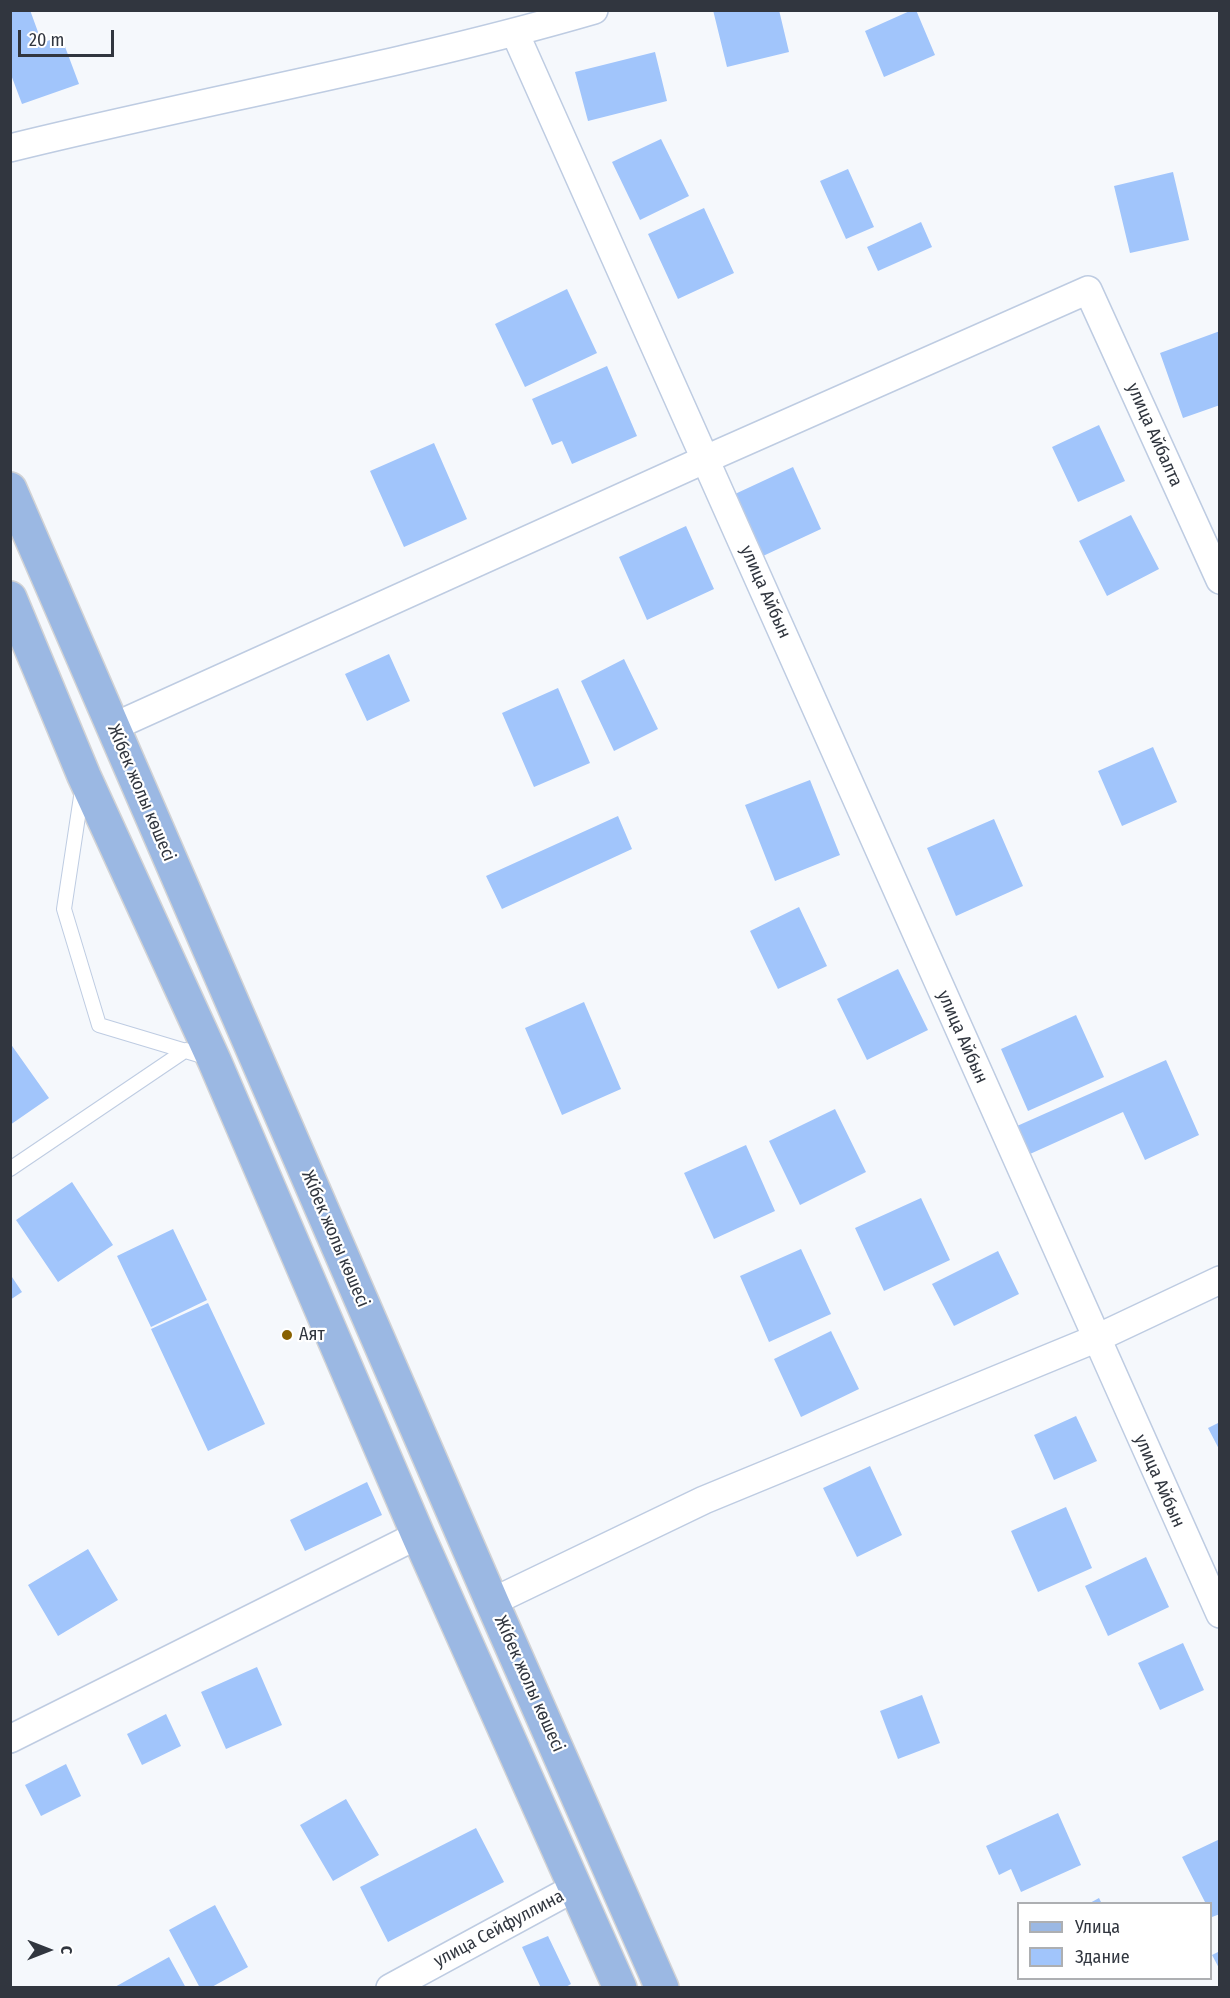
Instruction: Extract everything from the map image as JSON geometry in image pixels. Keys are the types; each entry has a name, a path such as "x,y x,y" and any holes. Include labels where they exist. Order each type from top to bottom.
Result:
{"main road":[{"name":"Жібек жолы көшесі","path":"10,489 492,1602 662,1988"},
{"path":"10,598 200,1055 620,1988"}],"street":[{"path":"10,148 515,33 594,10"},
{"name":"улица Айбын","path":"515,33 1095,1339 1220,1614"},
{"name":"улица Айбалта","path":"706,459 1088,290 1220,580"},
{"path":"112,727 706,459"},
{"path":"492,1602 704,1500 1095,1339 1220,1280"},
{"path":"10,1739 418,1535"},
{"name":"улица Сейфуллина","path":"390,1988 576,1887"}],"lane":[{"path":"84,776 64,909 99,1024 200,1055"},
{"path":"10,1169 200,1055"}],"building":[{"path":"10,10 30,10 42,43 61,36 79,84 22,104 10,72"},
{"path":"713,10 779,10 789,52 727,67"},
{"path":"916,10 935,55 884,77 865,31"},
{"path":"655,52 667,101 588,121 575,72"},
{"path":"661,139 689,196 640,220 612,162"},
{"path":"848,169 874,227 846,239 820,181"},
{"path":"1173,172 1189,240 1130,253 1114,186"},
{"path":"704,208 734,273 678,299 648,234"},
{"path":"921,222 932,247 878,271 867,247"},
{"path":"567,289 597,353 525,387 495,324"},
{"path":"1220,331 1220,405 1183,418 1160,353"},
{"path":"607,366 637,436 572,464 562,441 552,445 532,399"},
{"path":"1099,425 1125,481 1078,502 1052,447"},
{"path":"434,443 467,519 404,547 370,471"},
{"path":"793,467 821,529 763,556 735,494"},
{"path":"1131,515 1159,569 1107,596 1079,541"},
{"path":"686,526 714,589 647,620 619,557"},
{"path":"389,654 410,701 367,721 345,674"},
{"path":"624,659 658,729 614,751 581,681"},
{"path":"558,688 590,763 534,787 502,713"},
{"path":"1153,747 1177,802 1122,826 1098,771"},
{"path":"810,780 840,855 775,881 745,805"},
{"path":"618,816 632,849 502,909 486,876"},
{"path":"994,819 1023,886 956,916 927,848"},
{"path":"799,907 827,966 778,989 750,931"},
{"path":"898,969 928,1030 867,1060 837,999"},
{"path":"584,1002 621,1089 562,1115 525,1028"},
{"path":"1076,1015 1104,1077 1028,1111 1001,1049"},
{"path":"10,1043 49,1098 10,1125"},
{"path":"1166,1060 1199,1135 1145,1160 1123,1112 1030,1154 1017,1126"},
{"path":"835,1109 866,1172 800,1205 769,1141"},
{"path":"746,1145 775,1211 714,1239 684,1173"},
{"path":"72,1182 113,1245 58,1282 16,1220"},
{"path":"921,1198 950,1260 884,1291 855,1228"},
{"path":"173,1229 207,1300 151,1327 117,1256"},
{"path":"801,1249 831,1314 769,1342 740,1276"},
{"path":"998,1251 1019,1294 954,1326 932,1284"},
{"path":"10,1274 22,1292 10,1300"},
{"path":"208,1303 265,1424 208,1451 151,1329"},
{"path":"831,1331 859,1389 801,1417 774,1359"},
{"path":"1076,1416 1097,1461 1054,1480 1034,1435"},
{"path":"1220,1422 1220,1451 1208,1428"},
{"path":"870,1466 902,1535 857,1557 823,1488"},
{"path":"367,1482 382,1515 305,1551 290,1520"},
{"path":"1066,1507 1092,1568 1038,1592 1011,1531"},
{"path":"88,1549 118,1600 58,1636 28,1585"},
{"path":"1146,1557 1169,1607 1108,1636 1085,1586"},
{"path":"1183,1643 1204,1690 1160,1710 1138,1663"},
{"path":"257,1667 282,1725 226,1749 201,1692"},
{"path":"922,1695 940,1743 898,1759 880,1711"},
{"path":"166,1714 181,1746 142,1765 127,1734"},
{"path":"66,1764 81,1796 41,1816 25,1785"},
{"path":"346,1799 379,1855 333,1881 300,1825"},
{"path":"1058,1813 1081,1865 1021,1892 1011,1869 999,1875 986,1846"},
{"path":"476,1828 504,1882 388,1942 360,1887"},
{"path":"1220,1839 1220,1914 1212,1917 1212,1902 1205,1902 1182,1857"},
{"path":"215,1905 248,1967 210,1988 200,1988 169,1930"},
{"path":"548,1936 571,1984 564,1988 541,1988 522,1947"},
{"path":"1220,1951 1220,1970 1212,1955"},
{"path":"169,1957 186,1988 113,1988"}],"place":[{"name":"Аят","path":"287,1335"}]}
